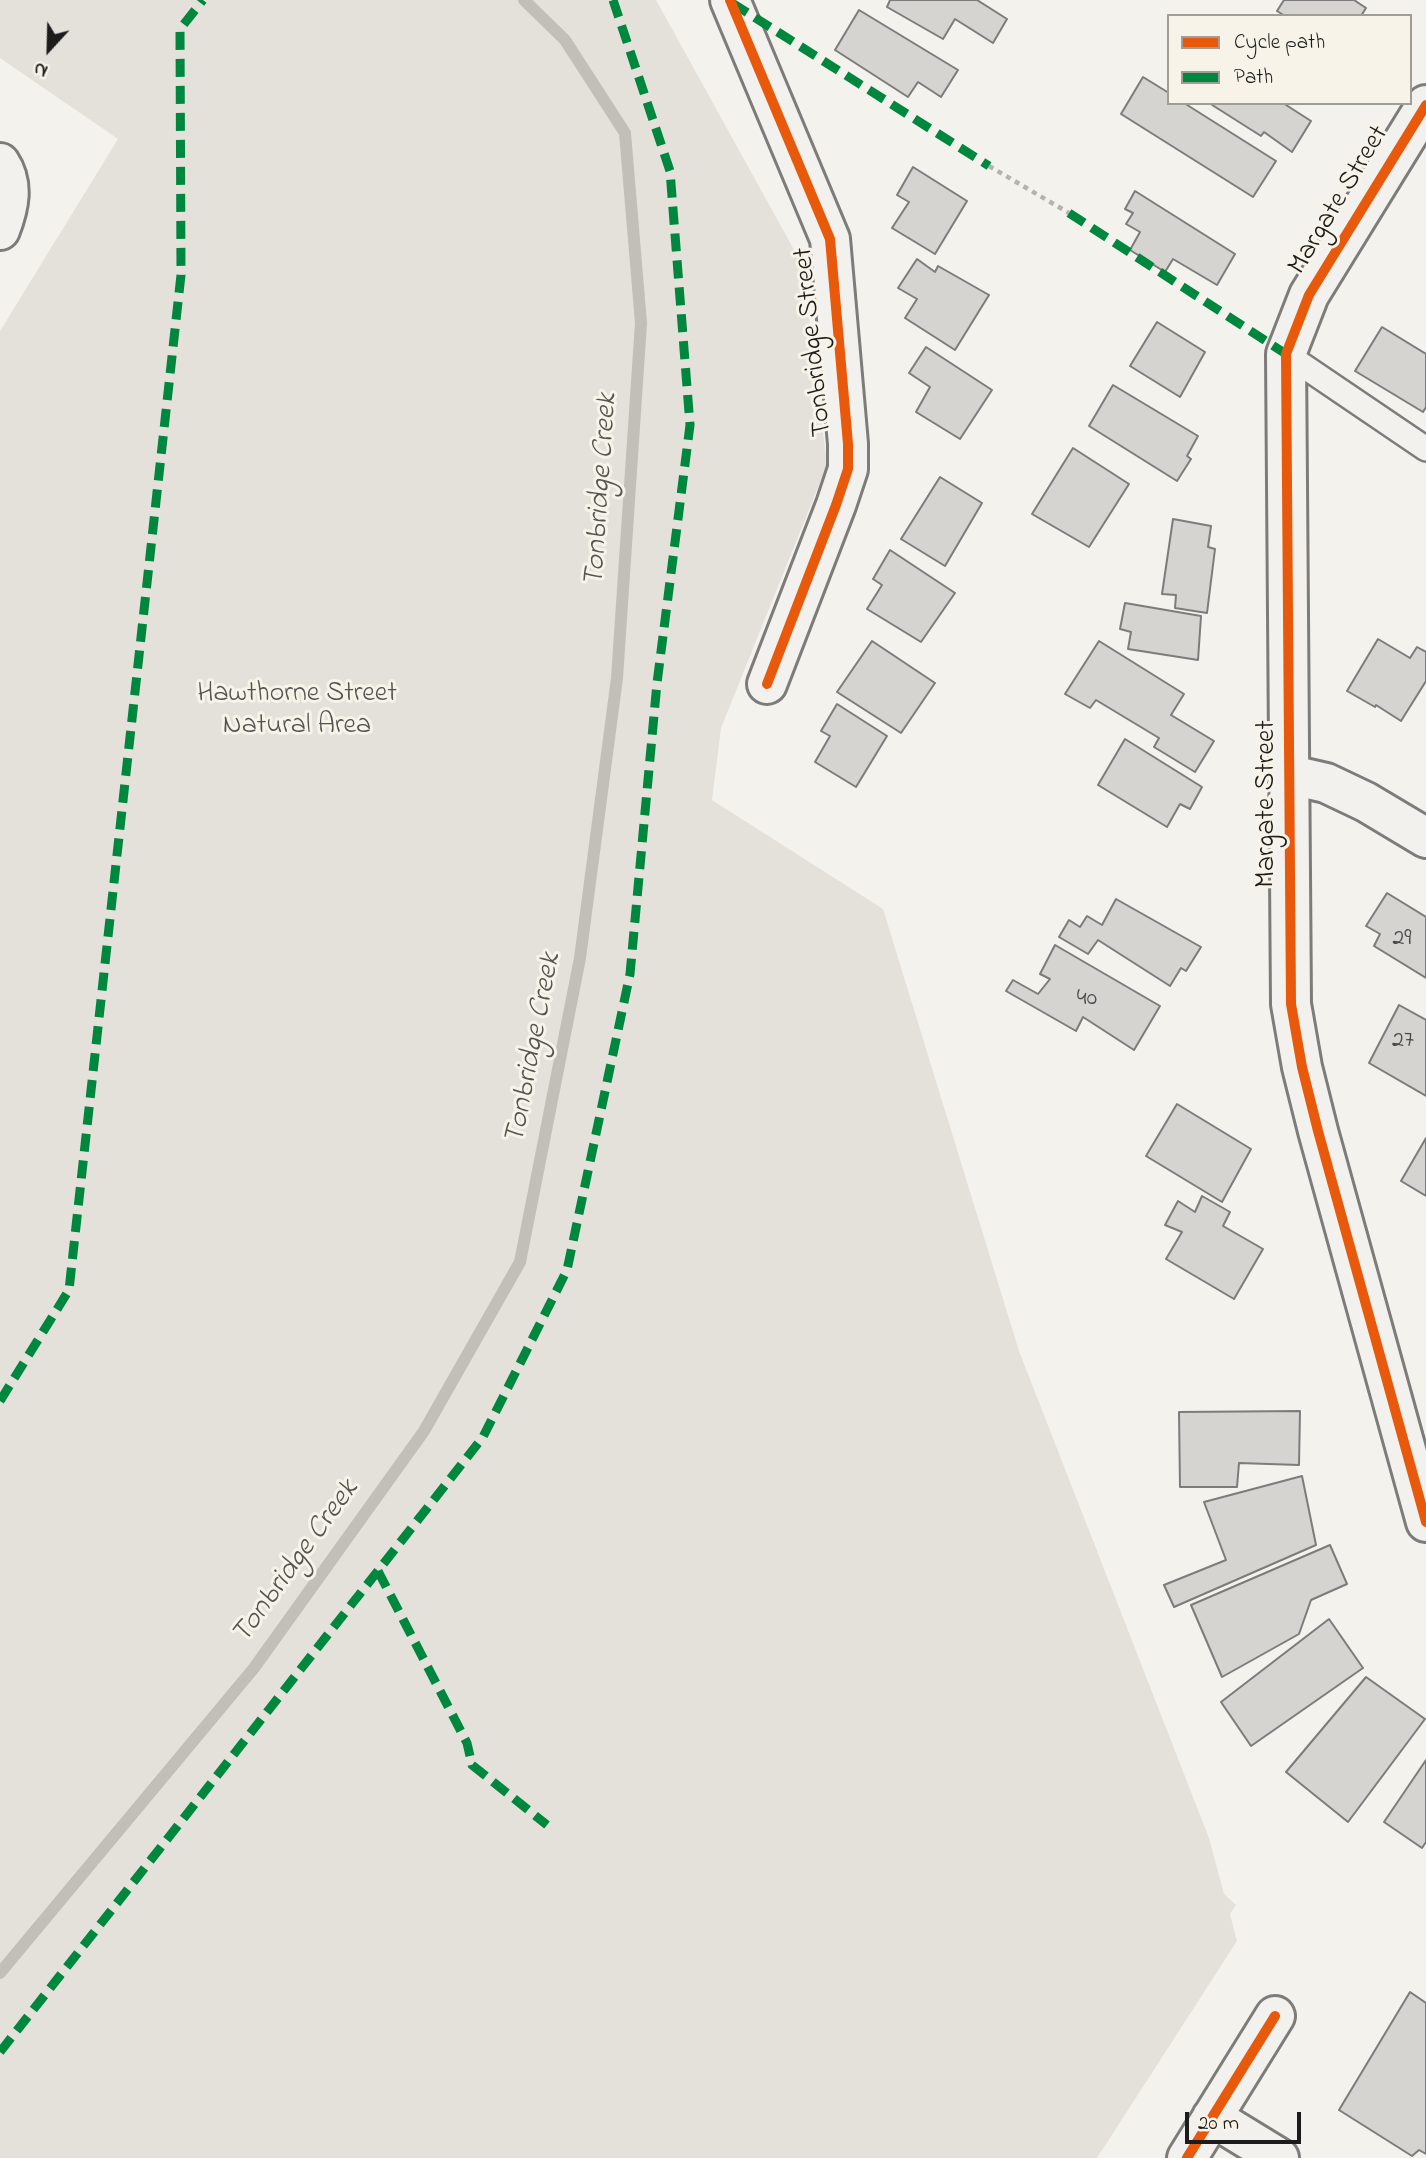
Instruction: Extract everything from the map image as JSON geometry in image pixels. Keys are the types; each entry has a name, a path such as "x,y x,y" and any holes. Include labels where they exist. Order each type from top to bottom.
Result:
{"street":[{"name":"Tonbridge Street","path":"731,1 830,239 848,444 848,469 836,505 767,684"},
{"name":"Margate Street","path":"1426,105 1309,295 1286,354 1291,1004 1302,1067 1426,1522"},
{"path":"0,163 9,183 9,200 0,230"},
{"path":"1291,775 1326,783 1366,802 1426,838"},
{"path":"1187,2158 1275,2016"},
{"path":"1212,2117 1279,2158"}],"lane":[{"path":"1286,354 1426,449"}],"path":[{"path":"989,166 1069,213"}],"green space":[{"name":"Hawthorne Street Natural Area","path":"0,0 656,0 803,266 827,465 721,728 712,800 883,909 1019,1351 1209,1838 1224,1894 1236,1905 1230,1914 1237,1941 1097,2158 0,2158 0,331 118,139 0,58"}],"building":[{"path":"890,0 977,0 1007,19 993,43 955,19 943,39 887,7"},
{"path":"1284,0 1354,0 1366,8 1362,14 1282,14 1277,11"},
{"path":"859,10 958,70 941,97 918,82 908,97 835,50"},
{"path":"1143,77 1167,92 1167,105 1187,105 1276,161 1253,197 1121,114"},
{"path":"1212,105 1286,105 1311,121 1292,152 1264,132 1261,136"},
{"path":"913,167 967,201 935,254 892,228 909,202 897,195"},
{"path":"1135,191 1235,254 1217,285 1173,259 1165,272 1130,250 1140,232 1126,224 1133,213 1125,209"},
{"path":"917,259 935,272 938,266 989,295 955,350 905,318 917,299 898,288"},
{"path":"1157,322 1205,352 1180,397 1130,366"},
{"path":"1382,327 1426,354 1426,407 1423,412 1355,371"},
{"path":"926,347 992,390 960,439 916,412 930,387 909,373"},
{"path":"1113,385 1198,436 1187,456 1191,459 1177,481 1089,426"},
{"path":"1073,448 1129,484 1089,547 1032,514"},
{"path":"940,477 982,503 945,566 901,539"},
{"path":"1173,519 1211,526 1208,547 1215,549 1207,613 1175,608 1176,595 1162,594"},
{"path":"890,550 955,593 921,642 867,609 882,585 873,579"},
{"path":"1125,603 1201,616 1198,660 1128,649 1131,632 1120,629"},
{"path":"1378,639 1410,658 1417,647 1426,652 1426,681 1401,721 1347,691"},
{"path":"872,641 935,683 901,733 837,692"},
{"path":"1099,641 1184,694 1171,715 1214,741 1195,772 1154,747 1159,738 1096,700 1090,708 1065,694"},
{"path":"837,704 887,736 856,787 815,762 830,736 821,731"},
{"path":"1125,739 1202,787 1190,809 1180,804 1167,827 1098,785"},
{"path":"1387,893 1426,917 1426,978 1374,946 1380,934 1366,926"},
{"path":"1116,899 1201,947 1186,971 1181,968 1170,986 1098,940 1088,954 1059,937 1069,920 1080,927 1087,916 1102,925"},
{"path":"1055,945 1160,1006 1134,1050 1083,1017 1076,1031 1006,991 1013,980 1038,994 1050,979 1040,974"},
{"path":"1399,1005 1426,1020 1426,1096 1369,1063"},
{"path":"1177,1104 1251,1149 1222,1202 1146,1156"},
{"path":"1426,1138 1426,1196 1401,1181"},
{"path":"1202,1196 1230,1212 1223,1226 1263,1249 1234,1299 1166,1259 1182,1232 1165,1225 1178,1201 1195,1212"},
{"path":"1300,1411 1299,1465 1239,1463 1237,1487 1180,1487 1179,1412"},
{"path":"1302,1476 1316,1545 1174,1607 1164,1585 1226,1560 1204,1502"},
{"path":"1330,1545 1347,1584 1311,1600 1299,1634 1222,1677 1191,1605"},
{"path":"1329,1619 1363,1668 1251,1746 1221,1702"},
{"path":"1366,1677 1425,1719 1348,1822 1286,1772"},
{"path":"1426,1760 1426,1842 1422,1848 1384,1822"},
{"path":"1410,1992 1426,2003 1426,2154 1419,2150 1412,2156 1339,2110"}],"waterway":[{"name":"Tonbridge Creek","path":"0,1973 254,1668 424,1431 520,1262 580,958 617,678 641,323 625,133 565,40 524,0"}],"marked path":[{"path":"0,1401 69,1290 181,275 180,29 203,0"},
{"path":"0,2052 483,1437 567,1270 630,974 657,683 690,425 670,171 613,0"},
{"path":"732,3 989,166"},
{"path":"1069,213 1286,354"},
{"path":"378,1571 467,1743 472,1765 547,1825"}],"cycle path":[{"path":"730,0 830,239 848,444 848,469 836,505 767,684"},
{"path":"1426,105 1309,295 1286,354 1291,1004 1302,1067 1318,1131 1426,1522"},
{"path":"1187,2158 1275,2016"}]}
